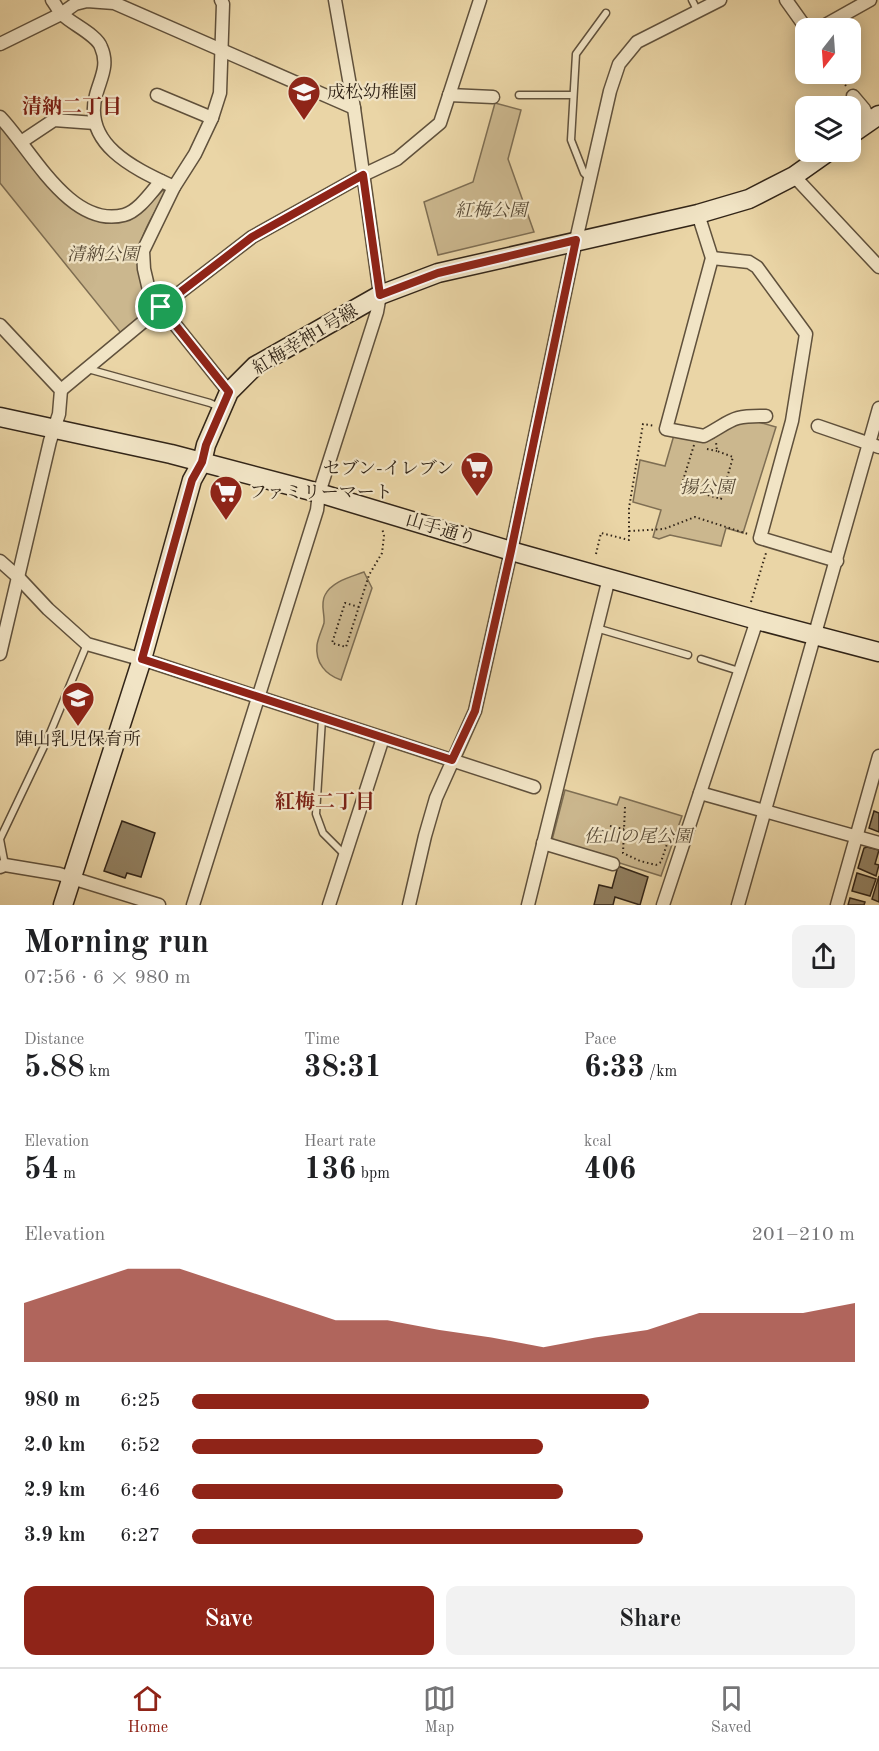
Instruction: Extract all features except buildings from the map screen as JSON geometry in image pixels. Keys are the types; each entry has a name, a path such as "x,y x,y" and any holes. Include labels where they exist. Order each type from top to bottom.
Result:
{"street":[{"path":"52,0 61,14 100,43 106,61 95,99 95,123 104,143 124,161 174,187"},
{"path":"61,0 61,14"},
{"path":"221,0 223,4 220,93 212,118 195,154 174,187 143,251 148,286 225,400"},
{"path":"193,905 317,510 320,493 377,312 380,295 354,108 335,0"},
{"path":"0,654 59,414 61,390 161,307 252,237 396,159 440,123 480,0"},
{"path":"409,905 436,798 475,711 576,240 610,91 619,64 637,42 695,5 720,0"},
{"path":"786,0 799,18"},
{"path":"838,18 870,0"},
{"path":"0,44 61,14 75,4 87,1 114,3 354,108"},
{"path":"449,95 493,97"},
{"path":"157,96 212,118"},
{"path":"861,105 874,118 861,127"},
{"path":"0,117 55,186 87,211 107,216 126,215 141,204 161,181"},
{"path":"21,142 54,120 95,123"},
{"name":"紅梅幸神1号線","path":"63,905 142,659 192,480 202,462 206,445 225,400 255,366 380,295 438,273 698,214 749,199 794,176 814,162"},
{"path":"794,176 879,267"},
{"path":"698,214 712,258 666,429 704,436 728,420 745,415 766,416"},
{"path":"712,258 749,262 757,267 806,334 792,421 765,540 837,561"},
{"path":"0,325 61,390"},
{"path":"738,905 814,635 874,446 879,408"},
{"name":"山手通り","path":"0,417 202,462 320,493 609,578 754,612 814,635 879,652"},
{"path":"818,426 874,446"},
{"path":"0,561 87,644 142,659 534,787"},
{"path":"528,905 609,578"},
{"path":"663,905 739,671 754,612"},
{"path":"329,905 382,738"},
{"path":"837,905 879,756"},
{"path":"700,793 879,843"},
{"path":"543,843 613,864"},
{"path":"3,866 58,874 159,905"}],"lane":[{"path":"590,180 584,173 571,140 576,54 606,13"},
{"path":"519,95 573,95"},
{"path":"88,369 210,403 225,400"},
{"path":"596,628 688,655"},
{"path":"3,866 0,839 48,738 87,644"},
{"path":"701,659 739,671"},
{"path":"322,719 316,813 323,833 345,854"}],"path":[{"path":"844,84 853,96"},
{"path":"596,554 601,533 629,540 629,508 643,424 666,429"},
{"path":"714,430 717,452"},
{"path":"694,444 681,487 721,499 733,457 705,448"},
{"path":"629,531 664,529 695,517 765,540 754,612"},
{"path":"359,607 345,603 332,643 346,647 359,607 369,575 382,553 384,536 381,526"},
{"path":"625,807 623,854 656,865 661,862 668,841"},
{"path":"610,826 624,829"}],"green space":[{"name":"紅梅公園","path":"495,103 521,110 508,159 534,232 438,255 424,202 473,182"},
{"name":"清納公園","path":"0,126 52,190 88,216 145,209 163,190 166,193 144,233 138,255 140,278 148,298 149,309 121,333 0,183"},
{"name":"揚公園","path":"751,420 776,427 743,533 726,528 721,546 670,535 659,539 653,537 661,510 633,502 640,460 665,466 674,435 703,442 714,438 723,429"},
{"path":"364,572 372,588 341,680 326,671 318,657 317,645 324,623 324,598 332,586"},
{"name":"佐山の尾公園","path":"565,790 617,805 620,797 682,816 661,876 610,860 608,856 552,840"}],"place":[{"name":"成松幼稚園","path":"304,121"},
{"name":"セブン-イレブン","path":"477,497"},
{"name":"ファミリーマート","path":"226,521"},
{"name":"陣山乳児保育所","path":"78,727"}],"district":[{"name":"清納二丁目","path":"72,106"},
{"name":"紅梅二丁目","path":"325,801"}],"route":[{"path":"363,175 380,295 438,273 576,240 475,711 452,760 142,659 192,480 202,462 206,445 229,392 161,307 252,237 363,175"}]}
